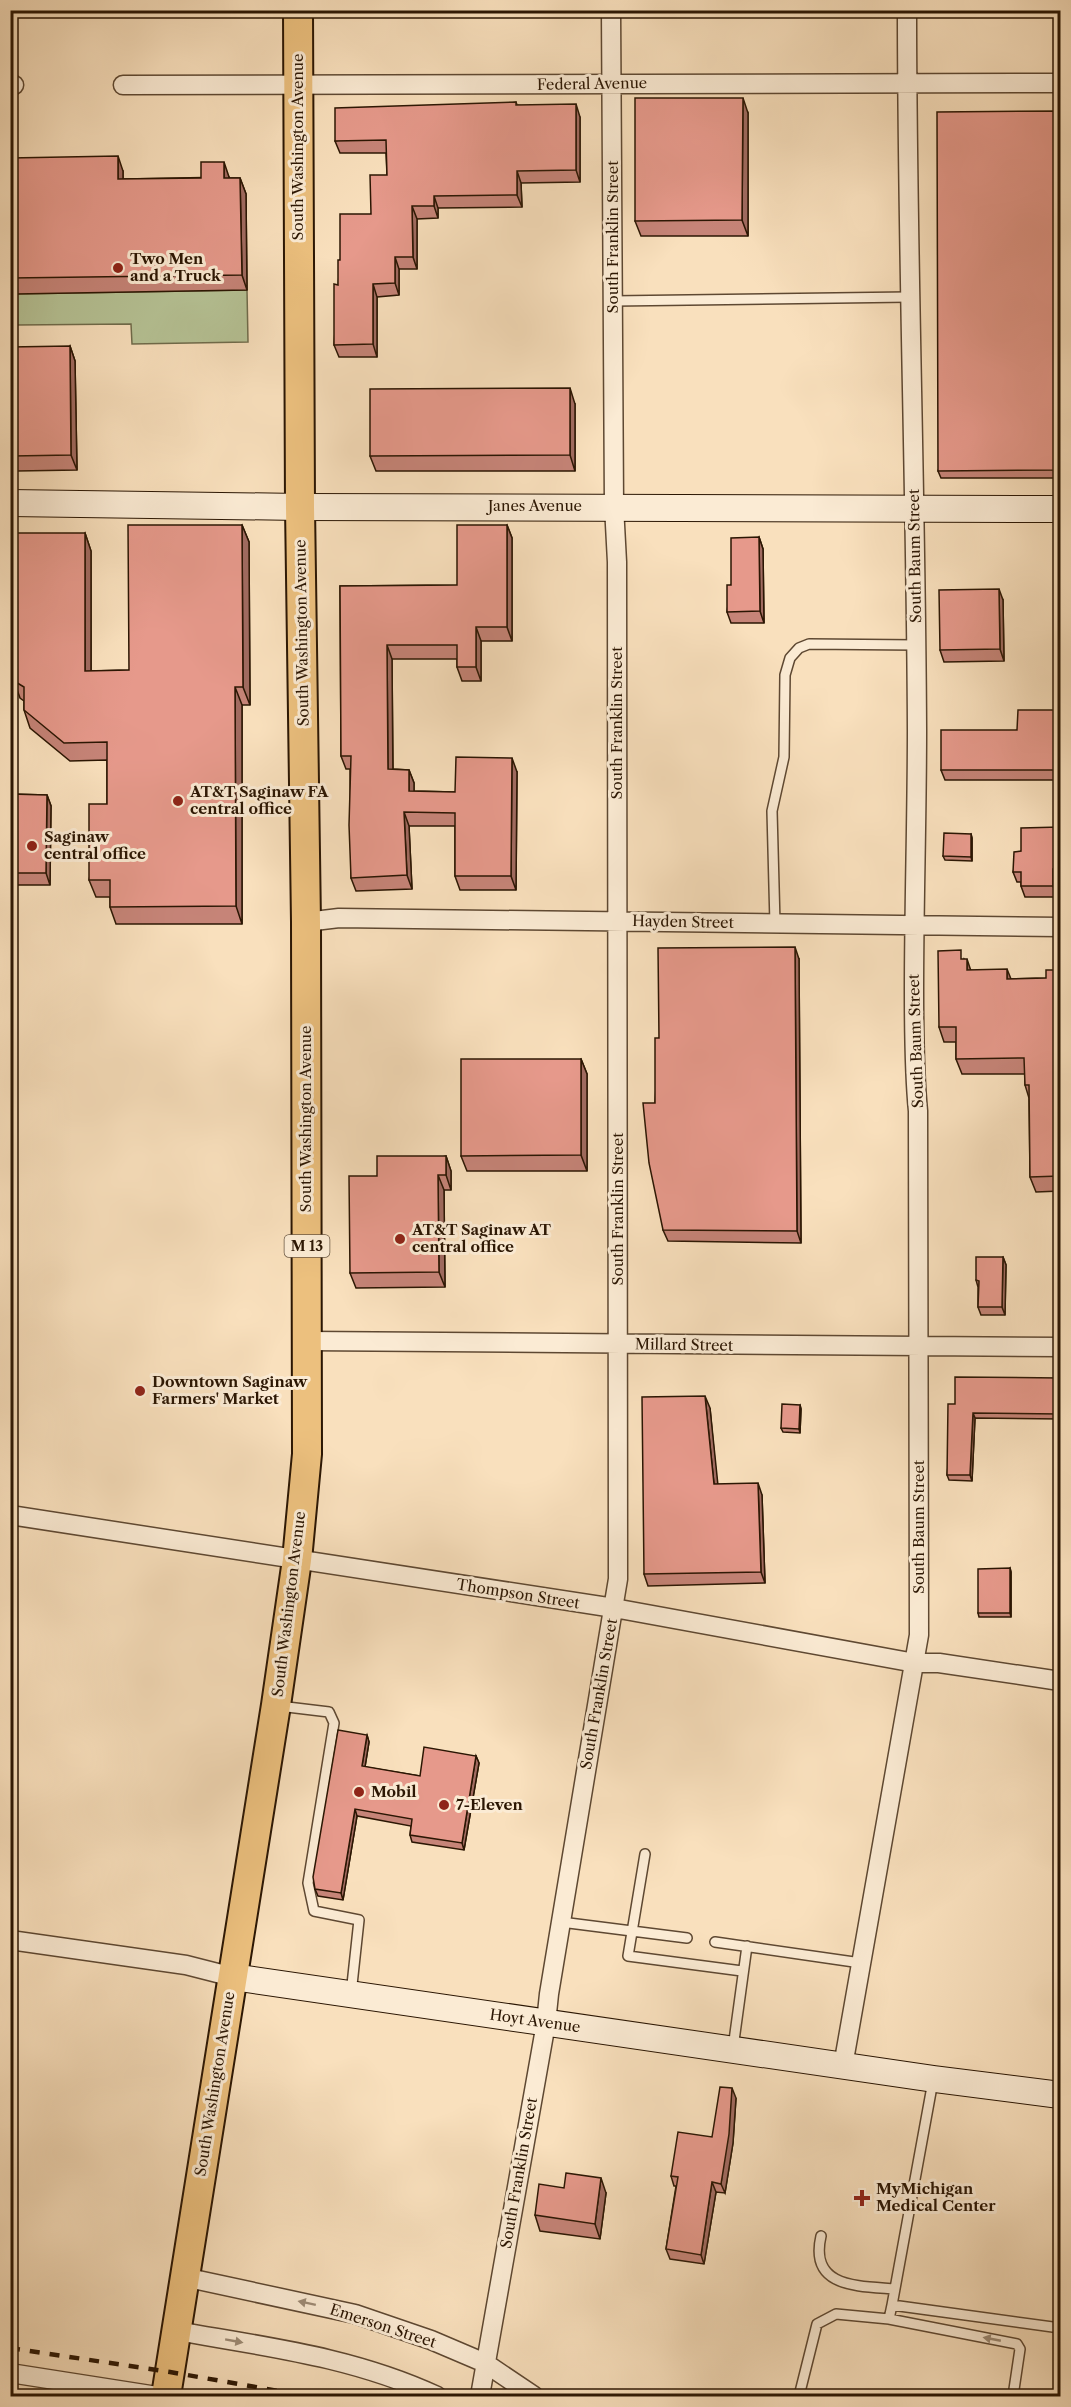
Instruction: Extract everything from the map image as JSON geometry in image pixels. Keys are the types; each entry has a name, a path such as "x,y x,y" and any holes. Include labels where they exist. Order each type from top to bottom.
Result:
{"main road":[{"name":"South Washington Avenue","path":"166,2397 276,1705 297,1560 307,1454 306,922 300,507 298,10"}],"street":[{"name":"South Franklin Street","path":"480,2397 546,2023 618,1579 617,562 614,506 611,10"},
{"name":"South Baum Street","path":"843,2066 919,1635 920,1346 914,926 917,810 916,645 909,297 908,10"},
{"name":"Federal Avenue","path":"123,85 1060,83"},
{"name":"Janes Avenue","path":"10,503 300,507 614,506 1060,509"},
{"name":"Hayden Street","path":"306,922 339,918 1060,927"},
{"name":"Millard Street","path":"307,1341 1060,1347"},
{"name":"Thompson Street","path":"10,1515 614,1608 915,1663 939,1663 1060,1681"},
{"name":"Hoyt Avenue","path":"10,1940 186,1965 233,1977 934,2079 1060,2095"},
{"name":"Emerson Street","path":"184,2277 355,2314 431,2340 485,2363 534,2397"},
{"path":"177,2331 343,2361 409,2383 438,2397"},
{"path":"10,2373 157,2397"}],"lane":[{"path":"613,301 909,297"},
{"path":"775,924 772,811 784,758 786,664 799,648 809,644 916,645"},
{"path":"276,1705 329,1712 333,1723 308,1883 314,1911 360,1920 351,1994"},
{"path":"645,1854 628,1956 742,1971"},
{"path":"561,1922 687,1938"},
{"path":"715,1942 861,1963"},
{"path":"733,2050 747,1946"},
{"path":"889,2319 934,2079"},
{"path":"821,2236 820,2260 830,2277 846,2284 895,2289"},
{"path":"892,2305 1060,2328"},
{"path":"799,2397 817,2324 836,2314 889,2319 1017,2344 1020,2349 1020,2361 1014,2397"}],"green space":[{"path":"247,290 248,342 132,344 131,324 16,325 15,294"}],"building":[{"path":"635,98 743,98 742,220 635,221"},
{"path":"516,102 516,105 576,104 576,170 517,171 517,195 434,196 434,206 412,206 413,257 395,257 395,283 373,284 373,344 334,345 334,284 338,285 340,214 371,214 370,175 387,175 386,140 335,141 335,108"},
{"path":"1060,111 1060,470 938,471 937,112"},
{"path":"118,156 118,179 201,178 201,162 224,162 224,178 240,178 242,275 10,278 10,158"},
{"path":"70,346 71,455 12,456 10,347"},
{"path":"570,388 570,455 370,456 370,389"},
{"path":"128,525 242,525 243,687 235,687 236,906 110,907 110,880 89,880 89,804 107,804 107,742 64,743 24,710 24,687 14,681 14,651 10,651 10,533 85,533 85,671 129,670"},
{"path":"457,525 507,525 507,627 476,627 476,667 457,667 457,645 387,645 388,769 409,770 409,791 455,792 456,757 512,758 511,876 455,876 455,813 404,812 407,875 351,878 349,825 351,756 341,756 340,586 457,585"},
{"path":"759,537 760,611 727,612 727,585 731,585 731,538"},
{"path":"1057,568 1060,568 1060,591 1058,591"},
{"path":"999,589 1000,649 940,650 939,590"},
{"path":"1018,710 1057,710 1057,722 1060,722 1060,750 1057,750 1057,770 941,770 941,730 1017,730"},
{"name":"Saginaw central office","path":"10,794 47,795 46,873 10,873"},
{"path":"1060,827 1060,869 1053,869 1053,886 1021,886 1021,872 1013,872 1014,852 1021,851 1021,828"},
{"path":"944,833 971,834 971,857 943,856"},
{"path":"795,947 797,1231 663,1230 649,1163 643,1103 655,1103 655,1038 659,1038 658,948"},
{"path":"961,950 961,959 967,959 967,970 1007,969 1007,979 1046,978 1046,970 1060,970 1060,1176 1030,1177 1029,1085 1025,1085 1024,1058 956,1059 956,1027 939,1027 938,951"},
{"path":"461,1059 581,1059 581,1155 461,1156"},
{"name":"AT&T Saginaw AT central office","path":"377,1156 446,1156 446,1175 438,1175 439,1272 350,1273 349,1176 377,1176"},
{"path":"976,1257 1003,1257 1002,1307 978,1307 979,1281 976,1280"},
{"path":"955,1377 1060,1378 1060,1414 973,1413 970,1475 947,1475 948,1404 955,1404"},
{"path":"705,1396 714,1484 758,1483 761,1572 644,1574 642,1397"},
{"path":"782,1404 800,1405 799,1429 781,1428"},
{"path":"1010,1568 1010,1613 978,1613 978,1569"},
{"path":"338,1730 367,1735 362,1766 420,1776 424,1747 476,1756 462,1843 410,1835 412,1819 355,1809 341,1893 315,1889 313,1877"},
{"path":"720,2087 732,2088 729,2134 721,2184 712,2182 701,2255 666,2249 678,2177 671,2176 678,2132 712,2137"},
{"path":"566,2173 601,2178 595,2224 535,2215 539,2184 564,2188"}],"railway":[{"path":"10,2348 170,2372 307,2396"}],"place":[{"name":"Two Men and a Truck","path":"118,268"},
{"name":"AT&T Saginaw FA central office","path":"178,801"},
{"name":"Saginaw central office","path":"32,846"},
{"name":"AT&T Saginaw AT central office","path":"400,1239"},
{"name":"Downtown Saginaw Farmers' Market","path":"140,1391"},
{"name":"Mobil","path":"359,1792"},
{"name":"7-Eleven","path":"444,1805"},
{"name":"MyMichigan Medical Center","path":"862,2198"}]}
